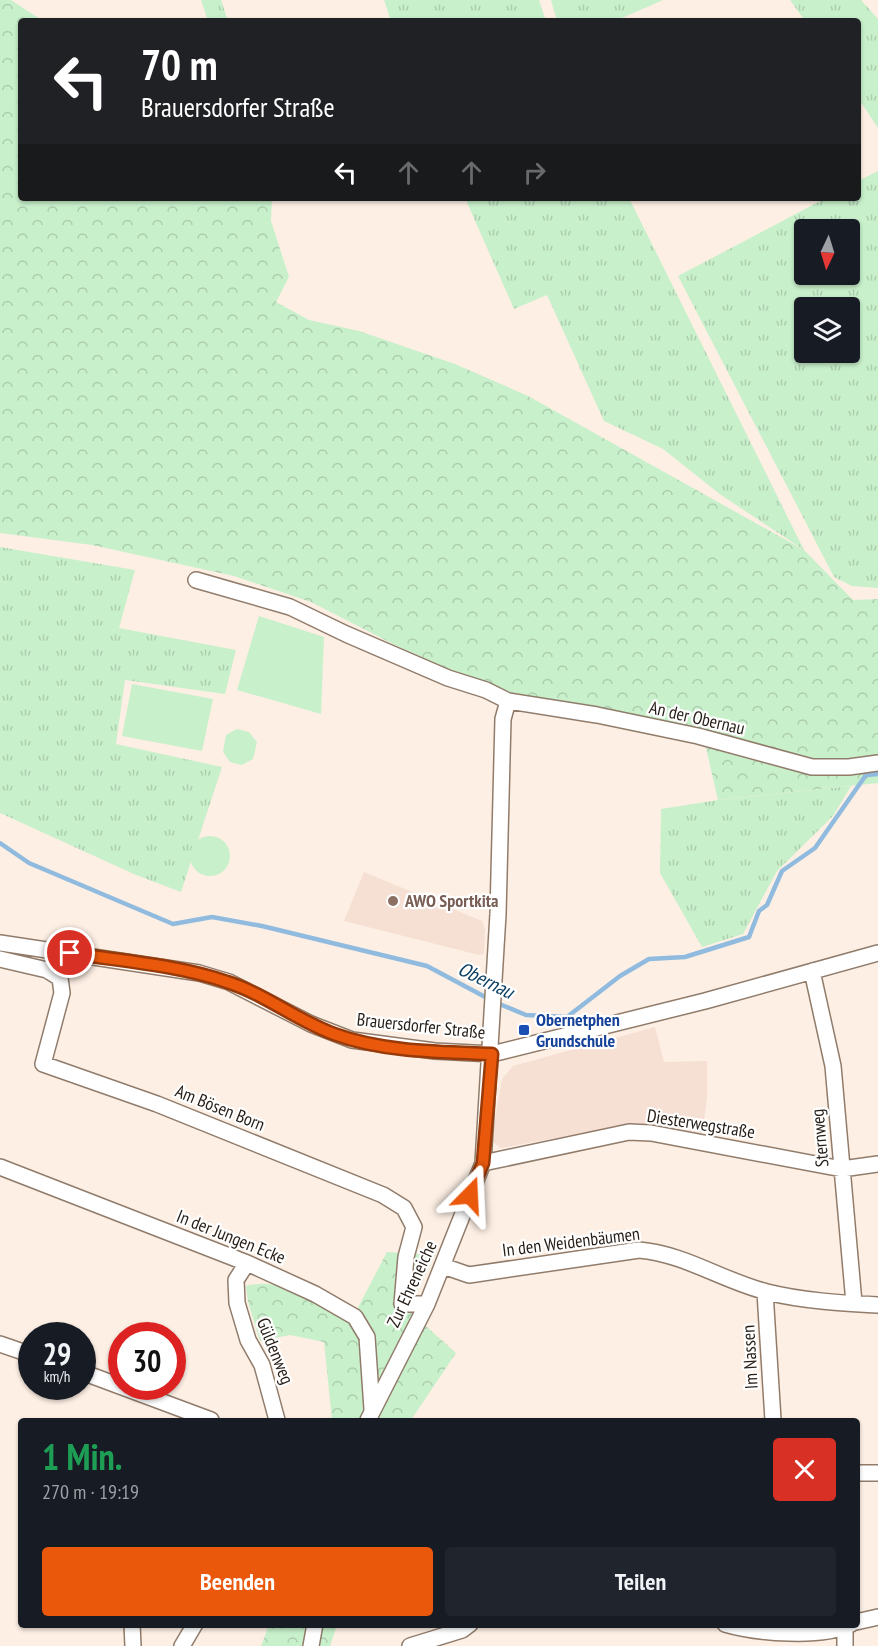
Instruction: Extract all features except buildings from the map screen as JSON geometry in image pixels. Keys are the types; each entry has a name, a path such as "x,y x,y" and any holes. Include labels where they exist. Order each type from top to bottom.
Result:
{"street":[{"name":"An der Obernau","path":"196,580 290,607 448,678 486,690 508,701 597,715 698,736 812,767 849,767 878,763"},
{"path":"492,1054 503,719 508,701"},
{"name":"Brauersdorfer Straße","path":"0,943 199,973 256,994 311,1024 351,1040 435,1051 492,1054 878,953"},
{"name":"Am Bösen Born","path":"0,959 46,970 60,978 62,993 44,1064 157,1104 383,1195 404,1208 414,1227 406,1257 402,1304 427,1304"},
{"name":"Sternweg","path":"812,971 833,1066 854,1304"},
{"name":"Zur Ehreneiche","path":"370,1414 427,1304 483,1163 492,1054"},
{"name":"Diesterwegstraße","path":"483,1163 629,1132 651,1133 842,1169 878,1164"},
{"name":"In der Jungen Ecke","path":"0,1167 247,1263 324,1299 360,1323 368,1337 370,1414"},
{"name":"In den Weidenbäumen","path":"443,1266 469,1275 639,1250 664,1252 765,1292 878,1305"},
{"name":"Güldenweg","path":"247,1263 236,1281 237,1303 248,1340 262,1365 276,1418"},
{"name":"Im Nassen","path":"765,1292 773,1418"},
{"path":"0,1344 18,1350"},
{"path":"96,1377 206,1418"},
{"path":"860,1473 878,1473"},
{"path":"860,1622 878,1617"},
{"path":"132,1628 133,1646"},
{"path":"182,1646 193,1628"},
{"path":"311,1646 314,1628"},
{"path":"410,1646 465,1628"},
{"path":"739,1628 790,1633 828,1628"},
{"path":"845,1646 850,1628"}],"shaded area":[{"name":"AWO Sportkita","path":"364,872 482,921 485,929 484,954 479,955 344,921"},
{"path":"655,1027 664,1062 707,1061 707,1098 702,1135 638,1123 501,1148 491,1141 502,1079 513,1066"}],"green space":[{"path":"0,0 11,0 38,18 18,18 18,201 272,201 271,221 289,277 276,302 309,320 359,331 455,364 528,396 804,550 853,600 878,599 878,783 718,800 705,744 513,698 395,645 311,602 234,576 92,545 0,533"},
{"path":"201,0 221,0 227,18 207,18"},
{"path":"384,0 539,0 545,18 390,18"},
{"path":"551,0 663,0 622,18 556,18"},
{"path":"790,0 861,0 878,19 878,128 861,102 861,18 803,18"},
{"path":"878,171 878,588 852,586 834,577 678,276 820,201 861,201 861,180"},
{"path":"466,201 630,201 804,550 721,495 663,449 604,421 547,295 514,309"},
{"path":"0,547 135,570 119,628 236,650 225,694 125,680 116,744 222,767 181,892 136,875 0,813"},
{"path":"259,616 324,637 321,714 237,690"},
{"path":"132,684 213,699 202,751 122,736"},
{"path":"237,729 249,732 257,742 253,759 242,765 230,762 223,752 226,735"},
{"path":"851,786 833,816 777,871 743,934 702,947 660,873 661,809 718,800"},
{"path":"210,836 224,842 230,856 224,870 210,876 196,870 190,856 196,842"},
{"path":"387,1252 435,1255 408,1310 456,1353 412,1418 332,1418 324,1342 290,1335 260,1341 248,1302 246,1286 273,1284 287,1287 354,1315"},
{"path":"268,1628 336,1628 330,1646 261,1646"}],"waterway":[{"name":"Obernau","path":"497,1003 526,1015 567,1017 620,976 649,959 685,957 749,937 759,911 767,905 782,871 815,848 866,775 878,774"},
{"name":"Obernau","path":"0,843 29,863 173,924 212,917 262,926 427,966 489,999"}],"place":[{"name":"AWO Sportkita","path":"393,901"},
{"name":"Obernetphen Grundschule","path":"524,1030"}],"route":[{"path":"70,953 199,973 229,982 311,1024 351,1040 435,1051 492,1054 483,1163 470,1195"}]}
